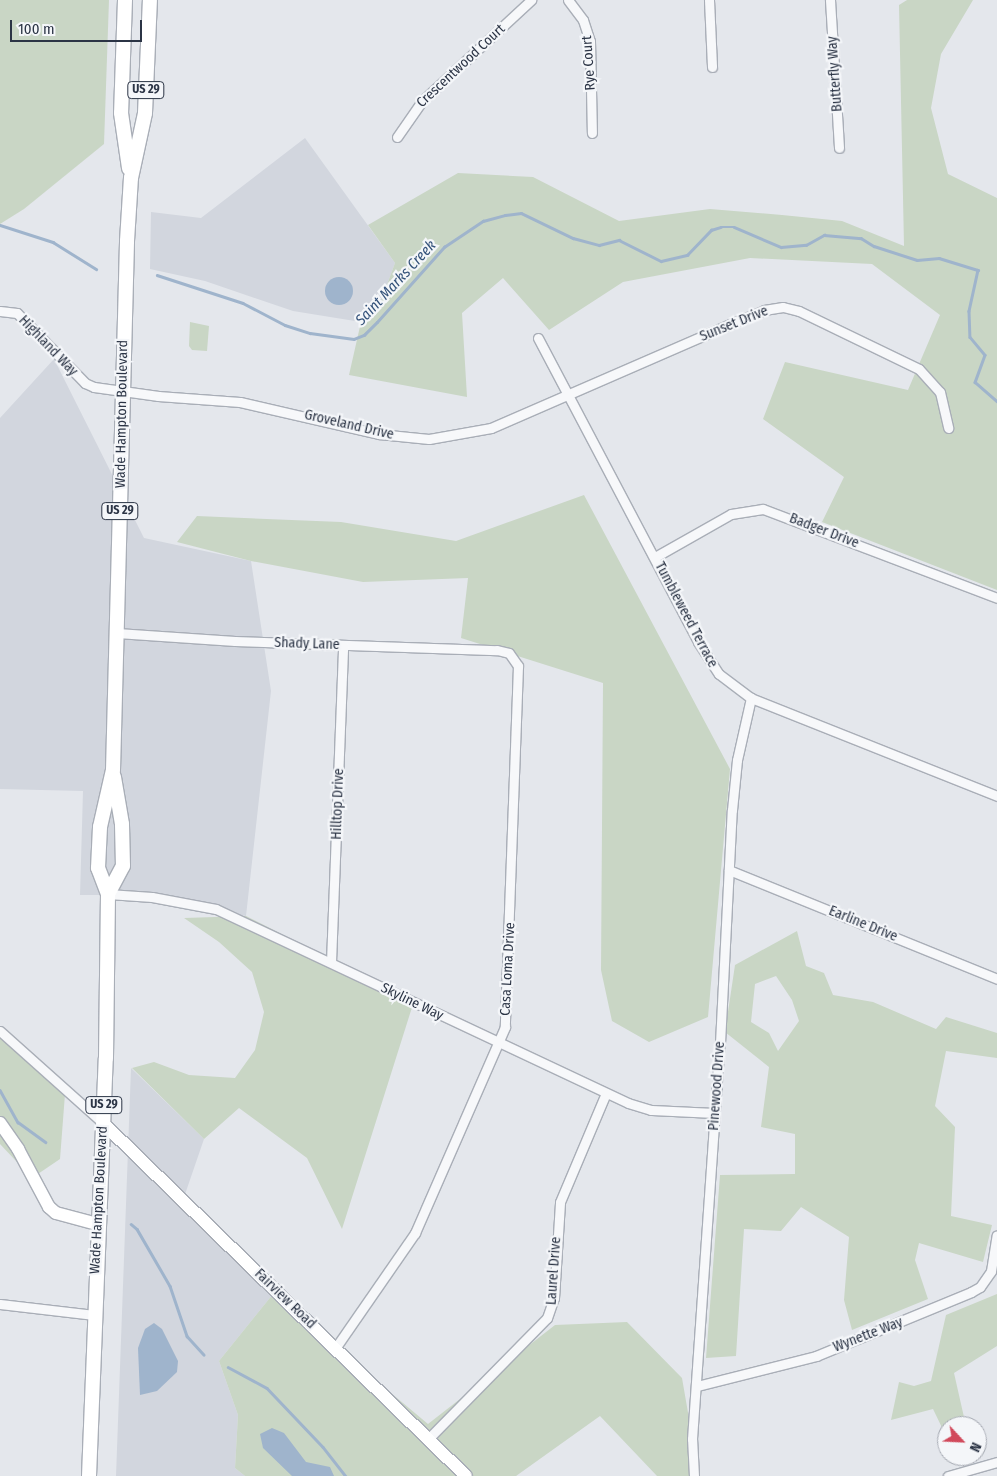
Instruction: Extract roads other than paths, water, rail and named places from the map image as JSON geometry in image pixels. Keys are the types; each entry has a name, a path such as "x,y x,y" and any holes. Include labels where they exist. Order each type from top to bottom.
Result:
{"main road":[{"name":"Wade Hampton Boulevard","path":"125,0 121,113 131,178"},
{"name":"Wade Hampton Boulevard","path":"108,894 123,866 122,824 113,770 123,392 131,178 145,113 150,0"},
{"name":"Wade Hampton Boulevard","path":"88,1476 97,1224 103,1123 108,894 98,868 100,827 113,770"}],"street":[{"name":"Crescentwood Court","path":"397,137 422,101 531,0"},
{"name":"Rye Court","path":"568,0 583,20 590,41 592,133"},
{"path":"709,0 712,67"},
{"name":"Butterfly Way","path":"830,0 840,148"},
{"name":"Sunset Drive","path":"569,395 764,310 783,307 799,311 919,369 940,392 948,428"},
{"name":"Highland Way","path":"0,311 12,312 21,317 85,383 123,392"},
{"name":"Tumbleweed Terrace","path":"538,338 656,557 710,664 728,683 751,698 997,796"},
{"name":"Groveland Drive","path":"123,392 240,402 379,434 428,439 491,428 569,395"},
{"name":"Badger Drive","path":"656,557 731,514 763,509 997,598"},
{"name":"Shady Lane","path":"117,633 343,645 497,650"},
{"name":"Hilltop Drive","path":"331,962 343,645"},
{"name":"Casa Loma Drive","path":"336,1347 415,1233 505,1027 508,993 519,670 514,657 497,650"},
{"name":"Pinewood Drive","path":"694,1476 692,1445 737,760 751,698"},
{"name":"Earline Drive","path":"729,870 997,979"},
{"name":"Skyline Way","path":"108,894 152,897 216,909 606,1093 651,1110 715,1113"},
{"path":"0,1031 103,1123"},
{"name":"Laurel Drive","path":"428,1438 547,1318 554,1298 560,1202 606,1093"},
{"path":"0,1123 18,1149 49,1207 56,1212 97,1224"},
{"name":"Fairview Road","path":"103,1123 156,1178 336,1347 466,1476"},
{"name":"Wynette Way","path":"697,1386 816,1356 971,1292 980,1287 991,1271 997,1235"},
{"path":"0,1304 94,1315"},
{"path":"948,1476 997,1462"}],"water":[{"path":"339,277 349,281 353,291 349,301 339,305 329,301 325,291 329,281"},
{"path":"154,1323 162,1329 178,1361 177,1372 157,1391 140,1395 138,1348 145,1329"},
{"path":"272,1428 284,1433 306,1462 330,1467 334,1476 292,1476 263,1448 260,1434"}],"waterway":[{"name":"Saint Marks Creek","path":"157,275 243,303 285,325 310,333 354,339 364,335 377,322 444,247 483,221 505,215 521,213 573,238 599,245 619,240 661,261 687,255 711,230 721,227 734,227 781,247 806,245 824,235 861,238 874,246 917,260 939,258 978,270 969,311 970,337 985,355 975,382 997,401"},
{"name":"Saint Marks Creek","path":"0,225 53,242 96,269"},
{"path":"0,1090 18,1122 46,1142"},
{"path":"131,1224 137,1229 170,1286 187,1336 204,1355"},
{"path":"228,1367 267,1388 323,1447 346,1476"}]}
